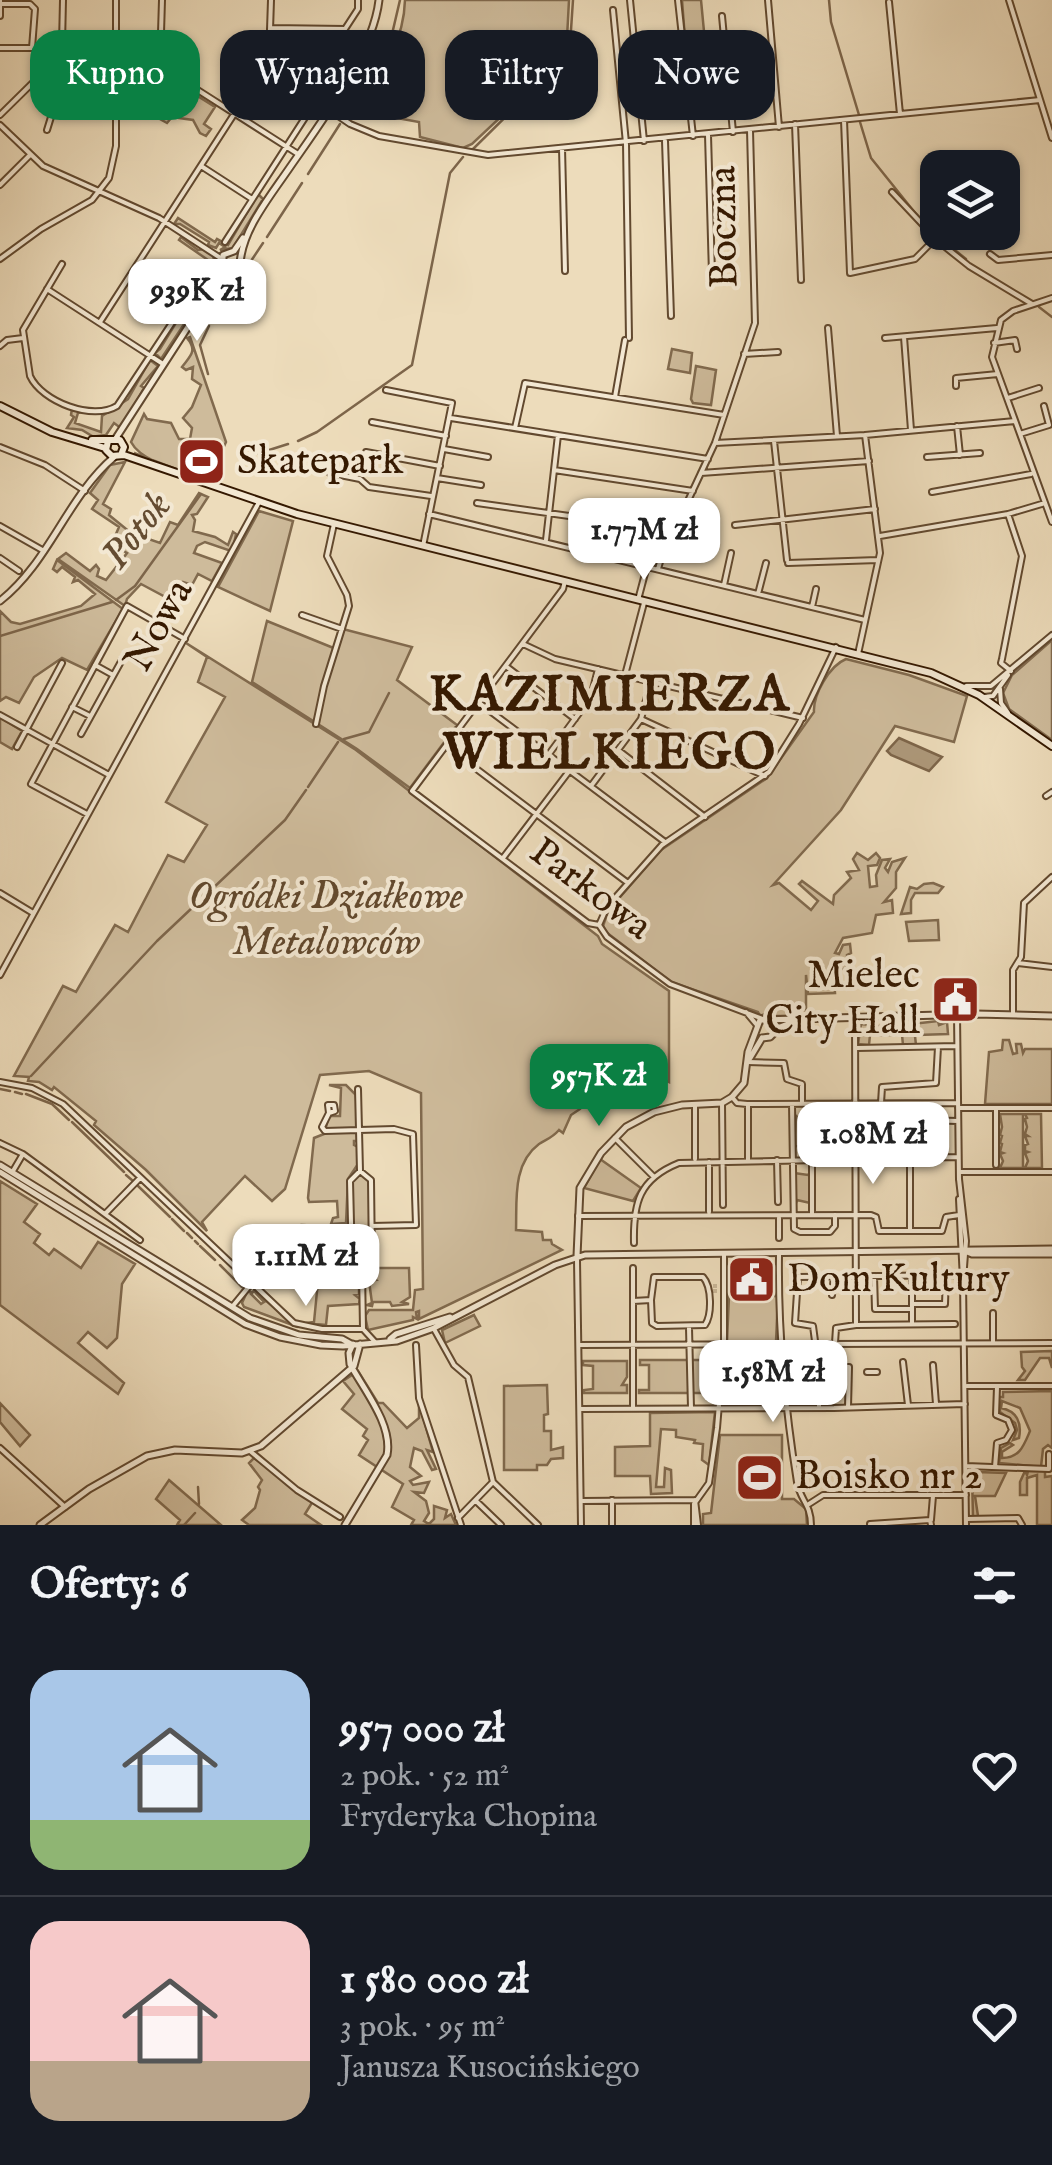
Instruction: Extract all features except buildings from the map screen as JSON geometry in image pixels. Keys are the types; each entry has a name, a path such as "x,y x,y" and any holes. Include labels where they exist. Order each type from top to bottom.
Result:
{"main road":[{"path":"0,406 43,426 98,441 258,504 921,670 986,699 1052,746"}],"street":[{"path":"62,30 63,0"},
{"path":"116,0 117,30"},
{"path":"161,30 162,0"},
{"path":"271,0 270,28 345,28 358,9 358,0"},
{"path":"372,30 379,0"},
{"path":"630,0 644,141"},
{"path":"678,0 693,136"},
{"path":"768,0 780,126"},
{"path":"1009,0 1052,138"},
{"path":"0,16 0,2 30,4 35,9 32,48 0,48"},
{"path":"889,2 900,114"},
{"path":"613,10 626,143 627,339 615,397"},
{"path":"722,16 733,132"},
{"path":"0,115 30,87"},
{"path":"344,120 379,136 488,155 1040,100"},
{"path":"46,130 51,120"},
{"path":"0,259 100,192 112,172 116,120"},
{"path":"100,322 230,120"},
{"path":"245,120 298,154"},
{"path":"225,242 303,120"},
{"path":"0,601 22,583 115,448 163,364 217,282 224,262 236,252 320,120"},
{"path":"844,120 850,273 915,259 924,250"},
{"name":"Boczna","path":"796,124 801,280"},
{"path":"0,126 43,166 165,221 224,262 240,264 236,252"},
{"name":"Boczna","path":"744,354 755,323 750,130"},
{"path":"708,134 712,274"},
{"path":"665,139 671,316"},
{"path":"562,148 565,271"},
{"path":"0,185 29,156"},
{"path":"201,166 252,199"},
{"path":"892,192 920,223"},
{"path":"949,250 1032,304"},
{"path":"990,254 998,260 1052,254"},
{"path":"62,264 25,326 32,383 62,402 93,412 118,406 193,291"},
{"path":"134,269 186,302"},
{"path":"47,289 163,364"},
{"path":"1052,298 1007,314 997,328 992,357 1052,522"},
{"path":"828,328 836,436"},
{"path":"885,338 997,328"},
{"path":"904,337 911,430"},
{"path":"0,346 8,340 24,338"},
{"path":"994,343 1015,340 1018,349"},
{"path":"658,569 669,530 708,460 744,354 778,352"},
{"path":"956,386 956,378 998,374"},
{"path":"515,428 525,383 724,415"},
{"path":"1008,398 1039,388"},
{"path":"386,390 449,401 452,411 422,546"},
{"path":"1044,406 1052,434"},
{"path":"451,418 708,460"},
{"path":"715,442 774,441 1015,421"},
{"path":"372,422 446,436"},
{"path":"1020,434 1049,425"},
{"path":"957,426 960,455"},
{"path":"858,654 880,560 866,434"},
{"path":"546,542 558,435"},
{"path":"774,441 787,562 880,560"},
{"path":"0,457 2,448 45,464 85,491"},
{"path":"444,449 488,457"},
{"path":"366,452 440,466"},
{"path":"927,457 980,452"},
{"path":"702,473 869,461"},
{"path":"554,470 693,492"},
{"path":"330,474 360,479 370,487 433,497"},
{"path":"932,492 1032,474"},
{"path":"438,478 481,485"},
{"path":"1042,497 1052,494"},
{"path":"477,503 669,530"},
{"path":"880,536 1008,514 1046,503"},
{"name":"Nowa","path":"0,974 258,504"},
{"path":"736,525 876,508"},
{"path":"430,514 866,620"},
{"path":"1008,514 1022,556 1001,663 1011,671"},
{"path":"316,724 349,601 327,556 334,524"},
{"path":"0,526 44,551"},
{"path":"724,586 731,552"},
{"path":"0,558 19,570"},
{"path":"758,594 766,563"},
{"path":"625,675 647,566"},
{"path":"565,581 563,589 446,746 628,883"},
{"path":"812,607 816,589"},
{"path":"87,814 31,784 127,606 185,639"},
{"path":"302,615 342,629"},
{"path":"986,699 991,686 1052,635"},
{"path":"523,644 545,656 803,718"},
{"path":"599,925 603,912 665,842 765,776 803,718 835,648"},
{"path":"81,734 123,658"},
{"path":"16,747 62,664"},
{"path":"95,665 113,675"},
{"path":"505,666 575,718"},
{"path":"549,754 591,697 598,669"},
{"path":"986,699 993,696 1011,671"},
{"path":"591,786 641,719 650,682"},
{"path":"1002,684 1000,700 1010,716"},
{"path":"961,685 991,686"},
{"path":"478,702 665,842"},
{"path":"72,707 91,717"},
{"path":"0,715 108,775"},
{"path":"641,719 765,776"},
{"name":"Parkowa","path":"446,746 412,791 588,924 599,925 607,937 670,984 763,1019"},
{"path":"618,750 704,817"},
{"path":"503,859 570,770"},
{"path":"1046,796 1052,792"},
{"path":"1013,1015 1014,970 1021,957 1024,903 1052,877"},
{"path":"0,892 34,912"},
{"path":"1018,963 1052,966"},
{"name":"Parkowa","path":"746,1012 756,1024"},
{"path":"957,1015 966,1522 1018,1518 1022,1525"},
{"path":"581,1525 578,1216 583,1181 615,1138 654,1112 722,1103 732,1097 744,1083 759,1036 756,1024 763,1019 1052,1016"},
{"path":"855,1019 856,1325"},
{"path":"772,1021 777,1029"},
{"path":"759,1036 770,1037 777,1029 796,1021"},
{"path":"855,1048 957,1046"},
{"path":"938,1047 936,1083 884,1086 880,1103 882,1121 958,1121"},
{"path":"748,1062 783,1062 787,1079 802,1084 802,1103"},
{"path":"0,1082 32,1088 63,1104 297,1325 363,1329"},
{"path":"358,1089 360,1170 350,1181 350,1224 352,1264 362,1272"},
{"path":"732,1097 737,1103 748,1104 1052,1108"},
{"path":"722,1103 723,1205"},
{"path":"792,1103 794,1228 830,1232 835,1216"},
{"path":"812,1103 812,1215"},
{"path":"695,1104 695,1160"},
{"path":"748,1104 748,1160"},
{"path":"996,1108 996,1165"},
{"path":"329,1112 324,1131 394,1130 414,1134 416,1225 372,1226"},
{"path":"615,1138 654,1178"},
{"path":"0,1143 23,1154 140,1240"},
{"path":"12,1172 23,1154"},
{"path":"910,1158 910,1231"},
{"path":"634,1242 637,1200 654,1178 673,1165 695,1160 958,1158"},
{"path":"708,1160 709,1212"},
{"path":"777,1160 778,1202"},
{"path":"0,1164 230,1311"},
{"path":"360,1170 371,1180 372,1226 372,1262 362,1272 363,1329 376,1342"},
{"path":"0,1172 230,1311 283,1331 355,1344 401,1340 577,1256 1052,1251"},
{"path":"959,1176 1052,1172"},
{"path":"959,1176 964,1252"},
{"path":"106,1214 141,1177"},
{"path":"578,1216 856,1215 874,1216 879,1231 942,1231 946,1217 959,1215"},
{"path":"780,1216 780,1238"},
{"path":"581,1501 696,1500 704,1493 711,1474 724,1344 716,1288 700,1276 657,1276 652,1280 654,1325 708,1324 716,1288 724,1254"},
{"path":"779,1254 780,1344 798,1485 809,1504 812,1525"},
{"path":"632,1268 633,1409"},
{"path":"815,1343 814,1328 795,1322 796,1278 912,1274 962,1278"},
{"path":"912,1274 912,1324"},
{"path":"874,1275 875,1309 945,1304 946,1275"},
{"path":"832,1295 834,1276"},
{"path":"230,1311 251,1284"},
{"path":"633,1301 651,1300"},
{"path":"993,1314 993,1343"},
{"path":"835,1343 836,1328 955,1324"},
{"path":"433,1325 454,1365 468,1377 494,1482 538,1525"},
{"path":"689,1326 688,1389 692,1408"},
{"path":"579,1346 1052,1342"},
{"path":"350,1525 389,1444 352,1367 349,1353 355,1344"},
{"path":"416,1345 419,1398 461,1525"},
{"path":"903,1362 908,1404"},
{"path":"933,1364 936,1404"},
{"path":"40,1525 104,1479 158,1452 250,1451 275,1436 352,1367"},
{"path":"845,1368 849,1368 845,1379 848,1407"},
{"path":"818,1372 819,1408"},
{"path":"867,1372 877,1372"},
{"path":"964,1386 1052,1386"},
{"path":"994,1467 997,1443 1006,1440 1012,1430 1008,1420 996,1414 997,1387"},
{"path":"580,1409 965,1404"},
{"path":"0,1448 65,1507"},
{"path":"250,1451 287,1482 340,1517"},
{"path":"966,1466 1048,1469 1049,1454"},
{"path":"458,1518 494,1482"},
{"path":"809,1504 823,1495 966,1495"},
{"path":"870,1524 931,1523 933,1496"},
{"path":"476,1500 501,1525"},
{"path":"612,1500 612,1525"},
{"path":"685,1525 696,1525 696,1500"}],"green space":[{"path":"405,0 569,0 567,30 445,30 445,120 498,120 463,148 420,137 419,122 408,120 425,120 425,30 401,30"},
{"path":"682,0 701,0 704,30 684,30"},
{"path":"200,98 215,107 204,124 211,129 206,136 193,120 200,120"},
{"path":"258,194 263,199 233,248 220,250 225,247 219,243 216,248 208,245 180,224 174,224 178,218 215,242 217,239 228,245"},
{"path":"181,237 198,250 205,249 214,260 218,257 219,271 215,269 218,273 161,359 155,353 195,292 188,290 208,260 179,240"},
{"path":"190,337 226,442 216,464 222,466 211,482 205,482 151,460 131,442 144,414 147,419 171,423 179,439 190,439 192,428 183,418 201,385 192,379 193,367 182,367 192,353 187,338"},
{"path":"672,349 692,353 690,373 668,369"},
{"path":"150,360 158,366 141,386 144,388 122,429 114,423 106,435 97,439 82,430 67,428 74,417 72,409 81,412 75,423 101,432 102,416 128,399"},
{"path":"696,366 716,370 711,405 693,403 691,399"},
{"path":"125,462 103,504 111,509 109,515 131,533 160,543 170,522 178,525 199,493 208,497 197,514 192,515 193,531 228,545 233,532 235,539 239,536 231,551 205,542 197,546 194,553 222,563 212,581 198,574 192,585 183,582 173,601 141,584 125,606 58,559 66,553 90,571 96,565 97,576 106,580 127,553 112,550 120,538 116,534 119,527 92,509 98,500 90,493 110,465"},
{"path":"259,511 293,521 270,611 218,587"},
{"path":"57,560 123,609 87,670 62,658 34,677 19,703 6,697 0,701 0,611 11,622 20,624 81,606 95,594 78,580 73,582 75,577 62,567 57,572 53,569"},
{"path":"267,621 336,649 343,629 412,647 397,680 457,725 410,788 252,682"},
{"path":"1052,640 1052,740 1009,709 1003,693 1012,675"},
{"name":"Ogródki Działkowe Metalowców","path":"186,643 356,750 598,936 602,944 669,991 669,1082 662,1079 662,1074 617,1083 603,1069 577,1094 580,1109 571,1115 563,1133 559,1130 539,1144 524,1162 518,1184 516,1230 542,1232 543,1240 551,1240 562,1250 419,1319 419,1311 417,1319 368,1330 365,1316 369,1310 413,1310 415,1290 423,1289 421,1093 369,1071 320,1075 285,1189 272,1201 245,1176 202,1222 207,1231 94,1125 96,1121 54,1087 52,1090 28,1081 29,1077 14,1076 63,986 76,992 115,925 128,932 168,855 184,862 207,825 166,802 225,697 198,682 207,657"},
{"path":"846,659 909,675 967,696 954,742 895,726 841,810 773,885 779,883 811,910 818,901 799,884 802,881 833,904 834,895 851,878 847,872 859,870 853,859 857,853 868,860 876,853 880,858 877,865 868,866 870,887 877,886 876,875 882,860 890,859 885,868 888,872 892,862 905,858 896,872 896,888 884,902 892,900 893,913 876,915 872,933 843,938 835,953 850,944 851,953 847,955 847,969 839,969 839,979 834,980 835,993 808,994 806,975 806,1016 760,1016 758,1012 671,982 606,932 603,926 608,911 661,850 767,778 814,712 828,674"},
{"path":"0,717 22,731 12,749 0,742"},
{"path":"933,883 943,887 938,893 915,893 911,913 901,914 910,887 917,889"},
{"path":"938,920 939,940 909,941 906,922"},
{"path":"938,1021 939,1025 947,1022 948,1034 917,1035 911,1029 912,1024"},
{"path":"901,1023 902,1031 911,1031 915,1036 916,1045 903,1045 902,1035 870,1035 869,1045 858,1044 861,1024 888,1027"},
{"path":"1003,1040 1009,1040 1013,1054 1017,1053 1016,1044 1021,1044 1023,1053 1025,1049 1052,1049 1052,1104 985,1104 989,1052 1002,1050"},
{"path":"329,1085 346,1085 356,1095 358,1141 354,1145 358,1147 358,1164 348,1179 346,1223 331,1224 338,1217 337,1201 309,1202 308,1198 314,1138 324,1134 329,1116 340,1116 341,1088"},
{"path":"1000,1114 1023,1114 1023,1168 1000,1168"},
{"path":"1025,1114 1041,1114 1042,1168 1025,1168"},
{"path":"796,1115 811,1117 811,1147 794,1146"},
{"path":"600,1159 641,1188 633,1201 584,1188"},
{"path":"811,1172 810,1203 796,1203 794,1173"},
{"path":"361,1173 369,1179 371,1262 362,1270 353,1264 351,1181"},
{"path":"0,1181 37,1204 24,1222 40,1234 34,1243 49,1255 54,1249 81,1268 98,1242 135,1264 122,1284 117,1338 107,1348 88,1332 78,1343 124,1383 118,1394 0,1305"},
{"path":"348,1227 349,1262 359,1275 359,1294 355,1295 359,1304 328,1306 326,1325 306,1323 314,1322 318,1281 295,1239 296,1228"},
{"path":"372,1268 409,1268 410,1297 402,1302 409,1304 367,1305 372,1303 369,1281 376,1280 369,1274"},
{"path":"253,1290 298,1327 244,1307 247,1292 253,1292 261,1304 264,1302"},
{"path":"729,1296 778,1296 776,1342 727,1341"},
{"path":"474,1315 480,1326 445,1343 442,1330"},
{"path":"728,1348 752,1348 752,1402 723,1402"},
{"path":"1052,1351 1052,1368 1049,1358 1040,1358 1025,1380 1018,1380 1025,1371 1021,1352"},
{"path":"640,1360 702,1360 703,1393 639,1393 649,1390 649,1365 640,1365"},
{"path":"583,1361 627,1361 627,1377 622,1385 627,1385 627,1393 584,1393 593,1389 593,1366 583,1365"},
{"path":"358,1371 378,1403 383,1403 407,1428 419,1418 419,1403 433,1452 427,1450 436,1469 432,1470 422,1451 414,1448 410,1467 421,1476 410,1481 413,1485 429,1482 424,1493 414,1492 426,1501 429,1513 424,1521 429,1524 434,1519 434,1506 447,1510 445,1518 451,1514 456,1525 411,1525 414,1520 392,1507 403,1484 359,1455 368,1440 363,1436 367,1429 342,1409 354,1394 343,1381"},
{"path":"547,1385 544,1431 551,1431 551,1450 563,1447 563,1458 537,1465 537,1470 504,1470 504,1386"},
{"path":"1052,1391 1052,1448 1048,1445 1043,1449 1041,1467 999,1463 1001,1448 1013,1445 1002,1452 1002,1458 1013,1456 1021,1450 1030,1431 1020,1408 1002,1401 1001,1408 1015,1415 1019,1423 1019,1438 1013,1440 1015,1423 1000,1412 999,1397 1003,1397 1003,1392"},
{"path":"0,1403 30,1435 20,1446 0,1422"},
{"path":"715,1412 709,1465 702,1460 703,1444 676,1437 676,1430 661,1429 656,1487 664,1487 665,1468 671,1470 672,1493 651,1494 650,1476 615,1476 615,1447 650,1446 650,1413"},
{"path":"720,1435 782,1435 782,1499 794,1499 806,1509 807,1525 703,1525 703,1514 711,1513"},
{"path":"254,1458 313,1501 305,1514 321,1525 249,1525 242,1520 255,1508 262,1480 249,1463"},
{"path":"1025,1471 1027,1475 1028,1471 1045,1471 1045,1477 1052,1476 1052,1525 1037,1525 1037,1475 1027,1478 1027,1495 1020,1495"},
{"path":"977,1472 1006,1473 995,1496 975,1496 978,1516 973,1517 972,1476"},
{"path":"169,1480 221,1525 177,1525 180,1520 156,1499"}],"shaded area":[{"path":"899,738 942,757 929,771 891,755 887,751"}],"waterway":[{"name":"Potok","path":"393,30 400,0"},
{"path":"471,151 564,59 573,0"},
{"path":"829,0 831,22 859,115"},
{"path":"860,122 871,158 920,219"},
{"name":"Potok","path":"308,174 340,124"},
{"path":"298,441 317,432 412,365 450,173 463,157"},
{"name":"Potok","path":"267,237 302,183"},
{"name":"Potok","path":"251,261 263,243"},
{"path":"955,250 966,259"},
{"name":"Potok","path":"212,320 242,275"},
{"path":"1039,307 1052,317"},
{"name":"Potok","path":"208,374 200,345 209,326"},
{"path":"266,451 288,444"},
{"path":"245,456 262,452"},
{"name":"Potok","path":"116,600 135,586 201,494"},
{"name":"Potok","path":"0,636 112,602"},
{"path":"344,739 369,732 389,693"},
{"path":"308,787 338,742"},
{"path":"31,1076 157,941 285,820 306,790"},
{"path":"0,1089 10,1091"},
{"path":"15,1092 22,1094"},
{"path":"26,1094 52,1104 69,1120"},
{"path":"72,1122 124,1172"},
{"path":"126,1175 133,1181"},
{"path":"137,1185 170,1217"},
{"path":"172,1219 184,1231"},
{"path":"187,1233 192,1238"},
{"path":"195,1241 198,1244"},
{"path":"200,1246 215,1260"},
{"path":"220,1265 242,1287"},
{"path":"198,1487 199,1504"},
{"path":"184,1525 195,1513"}],"tunnel":[{"path":"713,1286 718,1286"},
{"path":"713,1291 718,1291"}],"place":[{"name":"Skatepark","path":"202,462"},
{"name":"Mielec City Hall","path":"955,999"},
{"name":"Dom Kultury","path":"752,1280"},
{"name":"Boisko nr 2","path":"760,1477"}],"district":[{"name":"KAZIMIERZA WIELKIEGO","path":"610,725"}]}
